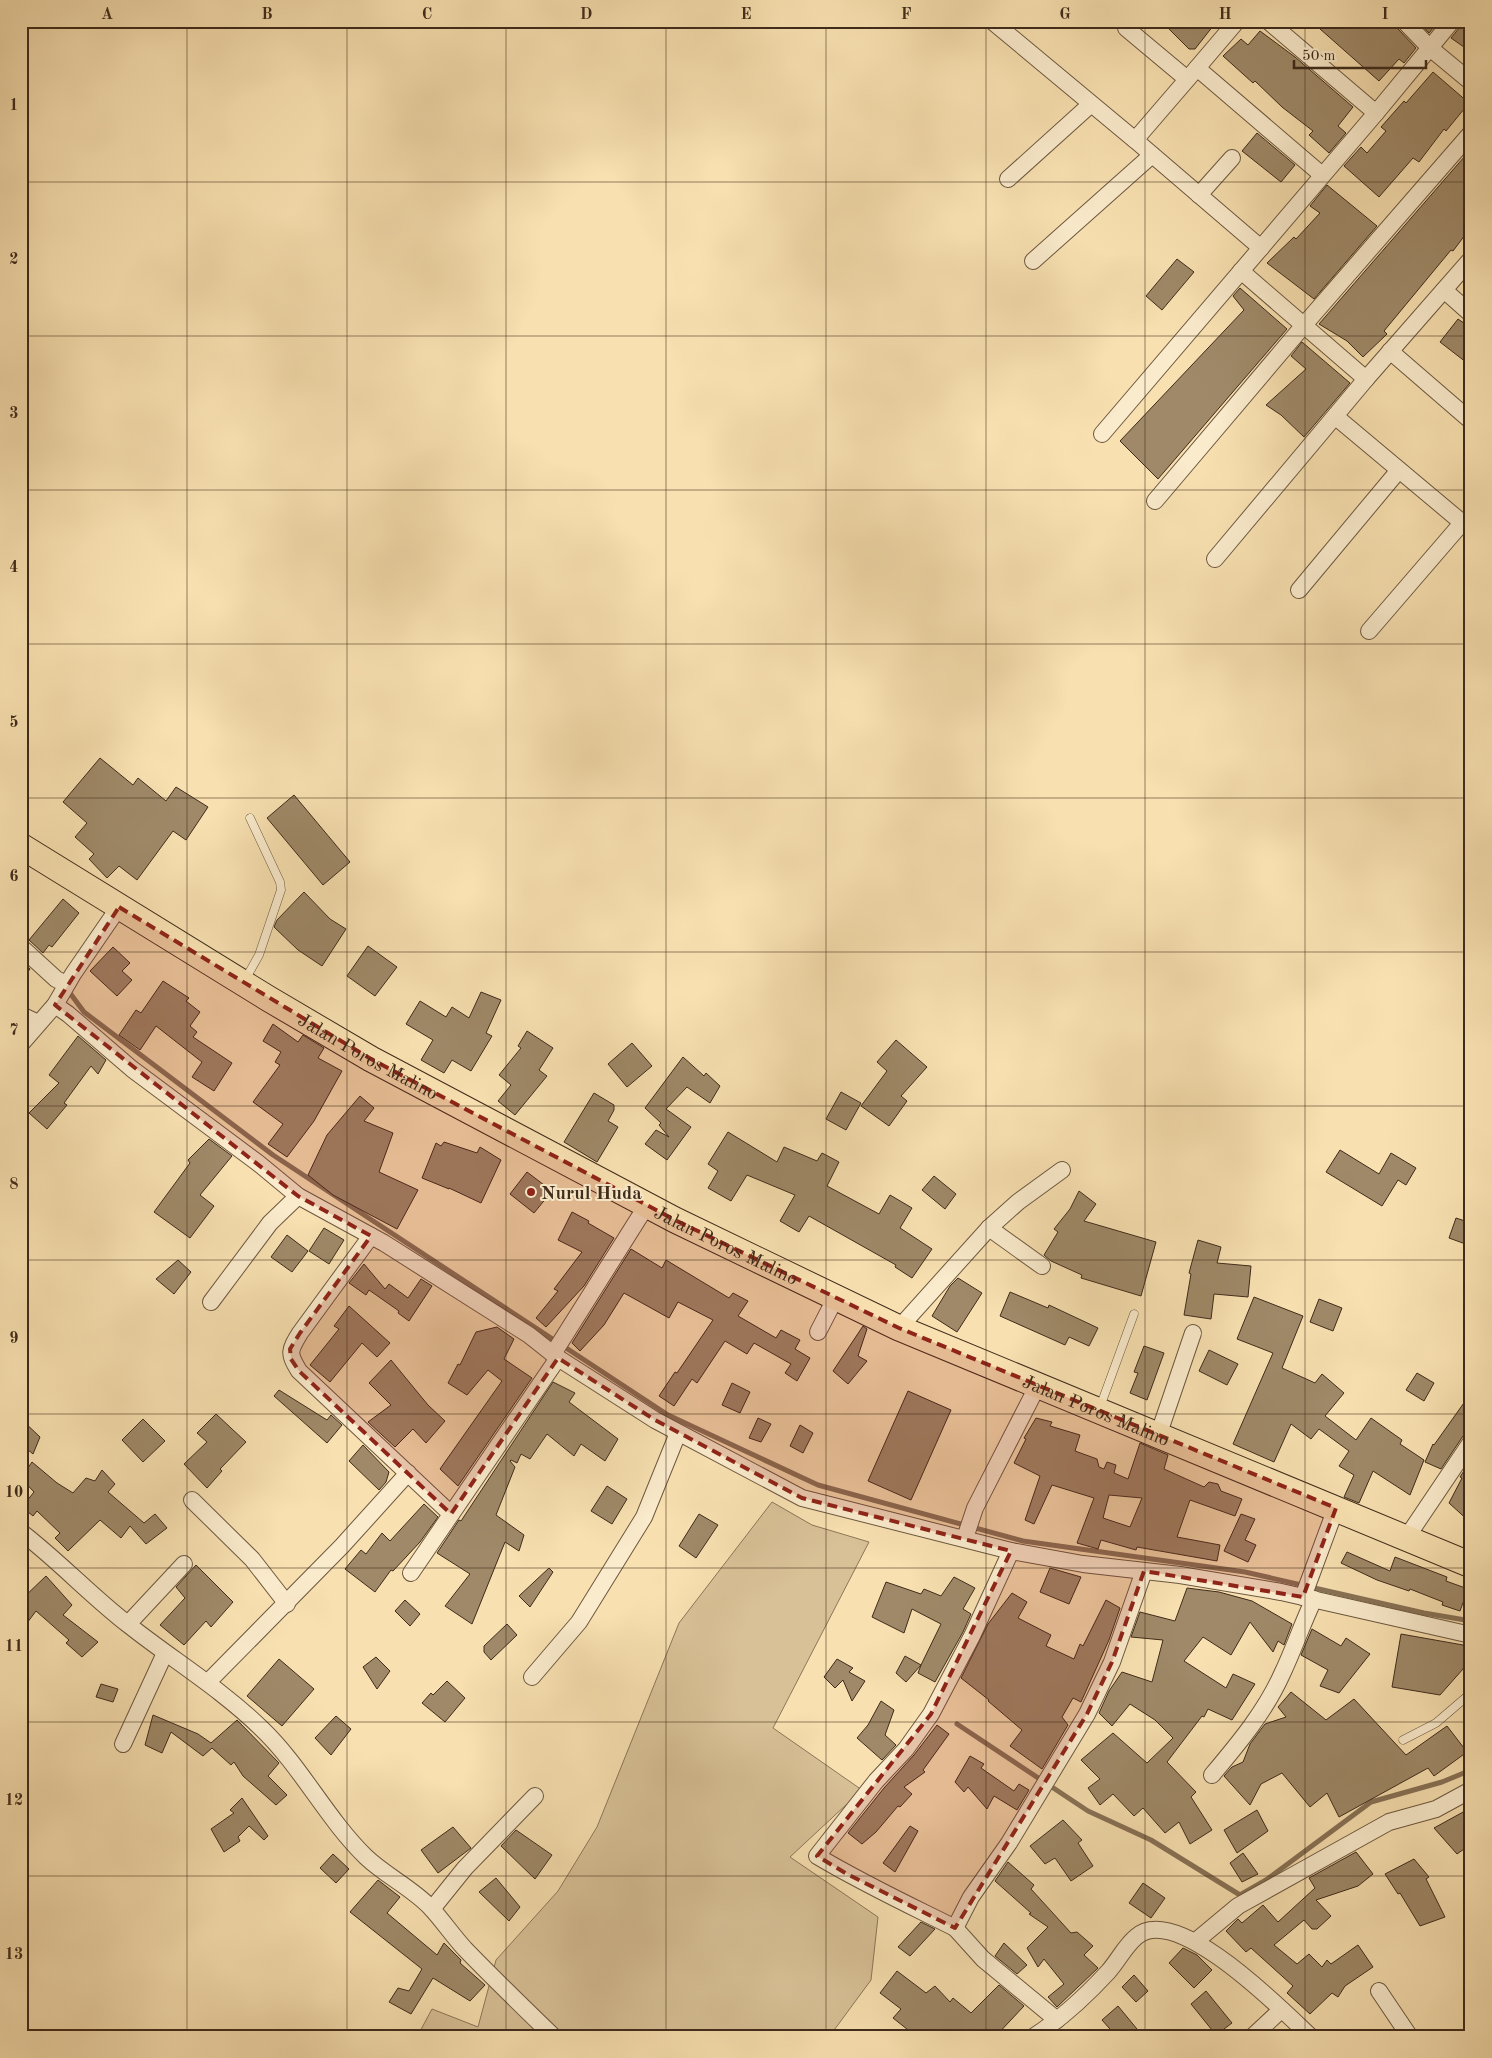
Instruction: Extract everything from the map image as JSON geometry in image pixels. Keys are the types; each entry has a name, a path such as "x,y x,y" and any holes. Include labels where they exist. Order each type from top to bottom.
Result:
{"main road":[{"name":"Jalan Poros Malino","path":"21,846 371,1060 647,1205 899,1328 1471,1565"}],"street":[{"path":"992,21 1262,248"},
{"path":"1135,140 1237,21"},
{"path":"1268,21 1376,113"},
{"path":"1404,21 1430,48 1471,82"},
{"path":"1102,434 1262,248 1452,21"},
{"path":"1125,24 1192,73 1322,174"},
{"path":"1008,178 1090,105"},
{"path":"1155,501 1304,325 1471,133"},
{"path":"1033,261 1152,155"},
{"path":"1199,195 1232,158"},
{"path":"1215,560 1366,379 1471,259"},
{"path":"1241,271 1366,379"},
{"path":"1444,290 1471,314"},
{"path":"1390,351 1471,421"},
{"path":"1336,417 1467,527 1369,631"},
{"path":"1299,590 1399,470"},
{"path":"21,1044 61,993 119,907"},
{"path":"21,948 56,979 68,1014 132,1068 258,1163 298,1196 371,1236 529,1335 556,1356 678,1433 802,1498 966,1534 1012,1551 1083,1564 1180,1575 1309,1598 1471,1635"},
{"path":"21,1015 38,1024"},
{"path":"899,1328 989,1228 1018,1202 1062,1170"},
{"path":"211,1302 270,1224 298,1196"},
{"path":"411,1573 556,1356 647,1205"},
{"path":"989,1228 1042,1266"},
{"path":"371,1236 300,1333 290,1350 291,1359 299,1372 451,1514"},
{"path":"818,1332 836,1297"},
{"path":"1158,1436 1193,1333"},
{"path":"966,1534 975,1508 1038,1385"},
{"path":"532,1677 579,1622 644,1517 678,1433"},
{"path":"1407,1537 1471,1442"},
{"path":"208,1682 250,1638 287,1604 408,1473"},
{"path":"192,1500 213,1523 252,1559 287,1604"},
{"path":"1212,1775 1261,1713 1282,1674 1303,1620 1336,1508"},
{"path":"21,1532 44,1549 128,1624 208,1682 261,1727 287,1755 300,1775 366,1857 413,1891 432,1909 464,1947 554,2037"},
{"path":"1012,1551 972,1636 931,1714 906,1749 876,1781 818,1856 847,1874 956,1928 983,1959 1056,2020"},
{"path":"128,1624 184,1564"},
{"path":"956,1928 971,1897 1014,1835 1087,1714 1112,1662 1144,1571"},
{"path":"123,1744 166,1653"},
{"path":"1196,1941 1238,1906 1389,1822 1436,1809 1471,1790"},
{"path":"432,1909 465,1868 535,1796"},
{"path":"1033,2037 1074,2007 1109,1971 1136,1936 1147,1930 1170,1932 1196,1941 1223,1959 1312,2037"},
{"path":"1379,1991 1410,2037"},
{"path":"1252,2037 1281,2010"}],"lane":[{"path":"244,982 259,955 281,890 280,882 250,818"},
{"path":"1099,1411 1134,1314"},
{"path":"1403,1740 1436,1723 1471,1694"}],"highlighted area":[{"path":"119,907 371,1059 675,1220 899,1328 1336,1508 1303,1597 1144,1571 1112,1662 1087,1714 955,1928 847,1874 817,1856 931,1714 1011,1551 802,1498 655,1420 558,1358 451,1514 299,1371 291,1359 290,1349 300,1333 371,1236 298,1196 55,1005"}],"shaded area":[{"path":"772,1502 812,1525 869,1542 773,1728 862,1790 790,1857 878,1917 871,1980 829,2037 417,2037 432,2009 478,2027 496,1960 558,1891 597,1827 679,1623"}],"building":[{"path":"1161,21 1217,21 1195,49 1189,49"},
{"path":"1311,21 1394,21 1397,28 1416,48 1404,63 1399,59 1379,81"},
{"path":"1418,21 1439,21 1429,33"},
{"path":"1462,21 1471,26 1471,52 1451,38 1460,27"},
{"path":"1260,31 1295,57 1353,107 1338,126 1346,133 1329,153 1309,135 1313,131 1282,107 1255,81 1253,83 1223,56 1241,39 1248,45"},
{"path":"1433,72 1469,103 1446,131 1444,129 1419,162 1413,158 1379,197 1344,166 1361,147 1367,153 1386,131 1381,127 1404,101 1406,103"},
{"path":"1257,133 1295,165 1281,182 1242,151"},
{"path":"1465,156 1471,160 1471,227 1453,251 1451,250 1384,331 1387,334 1363,357 1347,341 1319,324"},
{"path":"1327,185 1377,226 1314,299 1267,263 1294,237 1296,239 1320,213 1310,206"},
{"path":"1177,259 1194,272 1162,310 1146,296"},
{"path":"1240,288 1287,329 1158,479 1120,441 1244,310 1233,296"},
{"path":"1458,319 1471,328 1471,366 1440,342"},
{"path":"1302,342 1350,383 1304,437 1281,415 1266,405 1306,369 1291,356"},
{"path":"100,758 133,785 138,778 166,801 176,787 208,807 186,840 173,831 137,880 119,866 107,878 89,859 94,854 75,837 87,823 63,802"},
{"path":"294,795 350,862 323,885 267,818"},
{"path":"304,892 330,919 346,929 322,966 298,950 274,927 277,920"},
{"path":"63,899 79,913 52,947 49,945 43,953 29,940"},
{"path":"368,946 397,967 375,996 347,976"},
{"path":"113,947 130,963 122,971 132,980 117,996 90,971"},
{"path":"21,961 30,969 21,981"},
{"path":"163,981 189,998 186,1001 200,1012 190,1026 197,1032 193,1037 232,1063 214,1091 192,1077 202,1062 156,1026 140,1050 119,1035 136,1010 141,1013"},
{"path":"481,992 501,1000 486,1033 492,1036 471,1071 452,1060 444,1073 421,1060 433,1040 406,1024 420,1001 446,1017 452,1007 469,1018"},
{"path":"273,1024 298,1042 303,1035 324,1048 318,1058 342,1071 314,1121 287,1157 268,1144 283,1124 253,1102 280,1065 275,1062 281,1052 263,1041"},
{"path":"527,1031 553,1048 539,1070 547,1076 515,1115 498,1101 511,1085 499,1075 521,1048 518,1046"},
{"path":"78,1036 106,1060 98,1074 91,1066 64,1103 67,1105 47,1129 29,1113 59,1083 49,1075"},
{"path":"896,1040 927,1067 901,1096 907,1101 889,1126 861,1106 887,1071 877,1062"},
{"path":"632,1043 652,1066 627,1087 608,1064"},
{"path":"683,1057 704,1076 706,1073 720,1086 710,1103 687,1087 666,1109 691,1127 667,1160 645,1144 656,1130 669,1137 659,1125 661,1123 645,1108"},
{"path":"841,1092 861,1103 846,1130 826,1119"},
{"path":"594,1093 614,1105 614,1110 608,1121 618,1127 597,1162 564,1142"},
{"path":"360,1096 374,1108 364,1121 393,1133 379,1172 418,1190 397,1229 333,1195 308,1175 327,1135"},
{"path":"728,1132 777,1162 784,1147 817,1161 822,1153 839,1162 827,1186 879,1214 890,1195 912,1208 900,1228 932,1249 912,1278 895,1267 896,1265 809,1216 799,1232 780,1221 795,1195 747,1175 731,1201 708,1188 718,1171 708,1164"},
{"path":"209,1139 232,1156 200,1195 214,1206 190,1238 154,1212 190,1163 188,1160"},
{"path":"444,1142 477,1153 480,1147 501,1160 481,1203 422,1178 436,1143 441,1146"},
{"path":"1340,1150 1379,1174 1391,1153 1416,1168 1406,1185 1398,1180 1382,1206 1326,1172"},
{"name":"Nurul Huda","path":"527,1172 552,1191 534,1213 510,1194"},
{"path":"934,1176 956,1194 945,1209 922,1190"},
{"path":"1079,1191 1096,1204 1084,1221 1156,1242 1141,1296 1081,1278 1082,1275 1051,1261 1044,1255 1058,1232 1054,1229 1070,1209"},
{"path":"572,1212 614,1238 584,1286 546,1327 536,1318 558,1291 554,1289 582,1252 558,1240"},
{"path":"1456,1218 1471,1223 1471,1246 1449,1238"},
{"path":"324,1228 344,1240 329,1264 309,1251"},
{"path":"287,1235 308,1251 292,1272 271,1257"},
{"path":"1198,1240 1221,1247 1217,1263 1251,1266 1248,1297 1214,1294 1211,1319 1184,1315 1191,1274 1189,1273"},
{"path":"631,1249 662,1268 666,1260 729,1298 733,1293 748,1301 738,1316 776,1338 781,1330 800,1340 795,1349 810,1358 797,1381 785,1373 791,1364 754,1343 747,1354 725,1341 697,1383 692,1379 674,1406 659,1396 713,1320 678,1302 669,1318 624,1293 604,1325 580,1351 572,1343"},
{"path":"178,1260 191,1272 174,1294 156,1279"},
{"path":"364,1264 385,1289 389,1284 408,1298 421,1279 432,1286 409,1321 398,1313 399,1311 369,1290 366,1295 349,1283"},
{"path":"958,1278 982,1293 957,1332 932,1316 950,1286"},
{"path":"1010,1292 1048,1308 1049,1305 1098,1328 1089,1346 1069,1337 1065,1345 1000,1316"},
{"path":"1254,1297 1303,1316 1282,1368 1315,1383 1322,1374 1344,1393 1325,1416 1356,1440 1371,1418 1402,1440 1400,1444 1424,1460 1410,1495 1373,1471 1359,1503 1344,1497 1354,1475 1339,1466 1349,1451 1319,1429 1311,1439 1291,1424 1274,1462 1233,1444 1273,1353 1237,1339"},
{"path":"1319,1299 1342,1308 1333,1331 1310,1322"},
{"path":"349,1306 390,1343 377,1357 362,1343 330,1382 310,1365 339,1329 334,1326"},
{"path":"863,1326 867,1329 858,1356 867,1361 848,1384 833,1371"},
{"path":"497,1327 514,1339 504,1359 532,1378 458,1486 440,1469 502,1381 488,1370 467,1395 448,1383 458,1364 460,1365 476,1332"},
{"path":"1144,1346 1164,1353 1147,1400 1130,1393 1138,1373 1134,1372"},
{"path":"1209,1350 1238,1364 1227,1385 1199,1371"},
{"path":"391,1360 428,1405 445,1421 426,1443 413,1429 395,1447 368,1422 391,1405 369,1383"},
{"path":"1417,1373 1434,1383 1424,1401 1406,1390"},
{"path":"553,1382 575,1393 569,1402 618,1439 605,1461 581,1444 574,1456 547,1434 530,1459 521,1454 517,1463 510,1461 515,1467 496,1515 524,1535 519,1551 505,1542 472,1624 445,1606 470,1574 437,1553 459,1520 461,1521"},
{"path":"732,1383 750,1392 740,1413 722,1405"},
{"path":"279,1390 327,1420 331,1415 342,1425 327,1443 274,1396"},
{"path":"908,1391 951,1410 911,1500 868,1481"},
{"path":"1471,1393 1471,1432 1463,1436 1441,1469 1425,1462 1433,1444"},
{"path":"216,1414 246,1442 220,1469 222,1471 207,1488 184,1464 207,1442 197,1433"},
{"path":"758,1418 771,1424 761,1442 749,1438"},
{"path":"1036,1418 1052,1422 1050,1426 1080,1435 1075,1451 1097,1459 1099,1467 1104,1469 1107,1462 1116,1465 1114,1473 1128,1479 1140,1443 1168,1455 1164,1469 1204,1487 1209,1482 1218,1484 1221,1491 1242,1499 1235,1516 1190,1500 1177,1537 1220,1545 1217,1561 1137,1547 1136,1550 1101,1540 1098,1549 1077,1543 1094,1498 1052,1485 1034,1524 1025,1520 1040,1476 1014,1463 1026,1439 1024,1438","holes":["1109,1495 1142,1498 1130,1527 1103,1518"]},
{"path":"21,1419 40,1437 33,1454 21,1444"},
{"path":"143,1419 165,1441 143,1462 122,1440"},
{"path":"800,1425 813,1433 803,1453 790,1446"},
{"path":"363,1445 389,1472 386,1482 379,1490 349,1461"},
{"path":"1471,1460 1471,1523 1449,1503 1462,1478 1460,1477"},
{"path":"32,1462 57,1483 73,1493 86,1478 95,1481 102,1470 115,1484 108,1492 144,1523 155,1514 167,1528 146,1544 130,1526 121,1538 100,1520 68,1551 55,1538 60,1533 37,1511 33,1516 22,1507 34,1492 21,1478"},
{"path":"607,1486 627,1499 612,1524 591,1511"},
{"path":"424,1504 438,1517 420,1542 393,1571 391,1570 375,1592 345,1569 361,1550 366,1554 382,1533 390,1541"},
{"path":"699,1514 718,1525 696,1558 679,1546"},
{"path":"1241,1514 1255,1519 1245,1540 1256,1545 1248,1562 1224,1551"},
{"path":"1347,1552 1390,1571 1395,1557 1447,1577 1446,1581 1468,1589 1460,1611 1442,1605 1443,1602 1410,1589 1409,1591 1377,1580 1341,1563"},
{"path":"196,1565 233,1602 211,1627 206,1621 184,1645 160,1625 185,1598 176,1587"},
{"path":"549,1568 553,1572 530,1607 519,1596"},
{"path":"1050,1568 1081,1577 1069,1604 1040,1592"},
{"path":"46,1576 72,1605 63,1615 98,1642 82,1657 66,1643 69,1640 36,1611 21,1631 21,1600"},
{"path":"954,1577 975,1588 963,1609 971,1614 935,1682 918,1673 941,1624 912,1609 904,1633 872,1617 886,1582 921,1594 924,1589 941,1596"},
{"path":"1187,1588 1219,1592 1252,1601 1292,1624 1284,1645 1278,1641 1273,1652 1250,1622 1231,1655 1203,1637 1184,1661 1226,1688 1233,1674 1255,1684 1232,1720 1208,1709 1204,1717 1202,1716 1167,1762 1196,1792 1191,1797 1212,1830 1190,1844 1179,1822 1165,1833 1143,1808 1134,1816 1113,1794 1100,1805 1088,1788 1100,1779 1081,1760 1113,1733 1147,1763 1173,1738 1155,1720 1130,1704 1112,1726 1099,1713 1109,1691 1122,1672 1152,1682 1163,1640 1131,1637 1140,1612 1175,1621"},
{"path":"1012,1593 1027,1602 1018,1618 1051,1635 1046,1646 1074,1659 1080,1644 1083,1646 1106,1600 1120,1608 1109,1640 1081,1702 1073,1698 1062,1717 1068,1725 1042,1769 1010,1746 1022,1730 961,1678 988,1624"},
{"path":"405,1600 420,1614 410,1626 395,1611"},
{"path":"507,1624 517,1635 491,1660 484,1652 484,1646"},
{"path":"1312,1629 1341,1646 1346,1638 1370,1654 1339,1693 1320,1686 1328,1670 1301,1655"},
{"path":"1401,1634 1463,1645 1468,1657 1463,1669 1440,1695 1392,1687"},
{"path":"905,1656 921,1665 906,1682 896,1673"},
{"path":"376,1657 390,1671 377,1689 363,1667"},
{"path":"279,1659 314,1689 282,1726 247,1696"},
{"path":"837,1659 853,1668 849,1672 865,1681 852,1701 843,1680 835,1688 824,1677"},
{"path":"447,1681 465,1698 445,1722 422,1703 431,1693 433,1695"},
{"path":"101,1684 118,1689 113,1702 96,1697"},
{"path":"1291,1692 1326,1720 1354,1699 1406,1755 1447,1726 1467,1752 1434,1776 1428,1768 1339,1817 1327,1793 1310,1807 1282,1773 1261,1784 1250,1805 1224,1776 1232,1767 1243,1762 1250,1744 1265,1724 1286,1717 1278,1707"},
{"path":"881,1701 894,1710 885,1735 896,1745 882,1760 857,1738 868,1725"},
{"path":"153,1715 198,1734 211,1743 237,1720 279,1763 268,1776 287,1795 276,1805 243,1776 234,1762 231,1765 212,1748 203,1756 171,1732 162,1753 145,1745"},
{"path":"336,1716 351,1729 331,1755 315,1738"},
{"path":"937,1725 949,1734 923,1770 925,1772 904,1787 912,1794 862,1844 848,1833"},
{"path":"970,1756 984,1764 981,1768 1014,1791 1019,1784 1029,1790 1017,1810 994,1796 987,1809 968,1787 964,1792 955,1782"},
{"path":"242,1798 268,1836 264,1840 249,1826 238,1837 240,1841 224,1852 211,1829 234,1813 230,1810"},
{"path":"1257,1810 1268,1831 1237,1853 1224,1830"},
{"path":"1465,1811 1471,1819 1471,1844 1457,1854 1434,1828"},
{"path":"1063,1820 1082,1840 1078,1843 1093,1866 1071,1881 1055,1858 1045,1864 1030,1846"},
{"path":"910,1826 918,1831 895,1872 883,1863"},
{"path":"453,1827 471,1848 438,1873 421,1850"},
{"path":"516,1830 552,1855 535,1879 501,1846"},
{"path":"1356,1852 1373,1874 1358,1886 1316,1900 1331,1916 1317,1929 1312,1929 1304,1920 1274,1945 1297,1964 1309,1954 1322,1967 1327,1960 1331,1964 1358,1945 1373,1967 1345,1986 1338,1997 1332,1993 1310,2014 1287,1993 1293,1986 1251,1948 1246,1952 1226,1931 1238,1919 1242,1923 1263,1905 1278,1922 1315,1888 1309,1878"},
{"path":"1243,1853 1258,1874 1242,1882 1230,1863"},
{"path":"333,1854 349,1869 336,1883 320,1868"},
{"path":"1414,1859 1429,1877 1426,1879 1445,1917 1420,1926 1400,1893 1398,1894 1385,1874"},
{"path":"1008,1862 1034,1885 1031,1889 1071,1933 1077,1932 1093,1946 1084,1955 1098,1968 1057,2007 1048,1997 1064,1984 1044,1959 1038,1967 1027,1948 1048,1927 1029,1914 1031,1913 995,1881"},
{"path":"496,1878 520,1907 509,1921 479,1892"},
{"path":"378,1880 400,1897 387,1913 437,1955 444,1943 461,1960 460,1963 485,1985 470,2001 433,1978 411,2014 389,2002 398,1988 409,1991 422,1969 350,1912"},
{"path":"1143,1883 1165,1898 1151,1918 1129,1903"},
{"path":"921,1922 935,1929 910,1956 898,1947"},
{"path":"1004,1943 1027,1965 1017,1974 995,1956"},
{"path":"1183,1948 1197,1955 1212,1970 1194,1988 1169,1963"},
{"path":"897,1971 926,1993 935,1986 950,2002 953,1998 971,2013 999,1985 1024,2006 995,2037 917,2037 893,2018 901,2009 880,1993"},
{"path":"1134,1975 1148,1991 1136,2002 1122,1987"},
{"path":"1206,1991 1232,2023 1216,2035 1191,2004"},
{"path":"1118,2006 1137,2029 1128,2037 1117,2037 1102,2020"}],"waterway":[{"path":"67,989 84,1012 273,1155 668,1415 818,1485 1023,1541 1245,1572 1424,1613 1471,1621"},
{"path":"957,1724 1088,1811 1151,1840 1240,1895 1266,1880 1371,1802 1442,1782 1471,1770"}],"place":[{"name":"Nurul Huda","path":"531,1192"}]}
